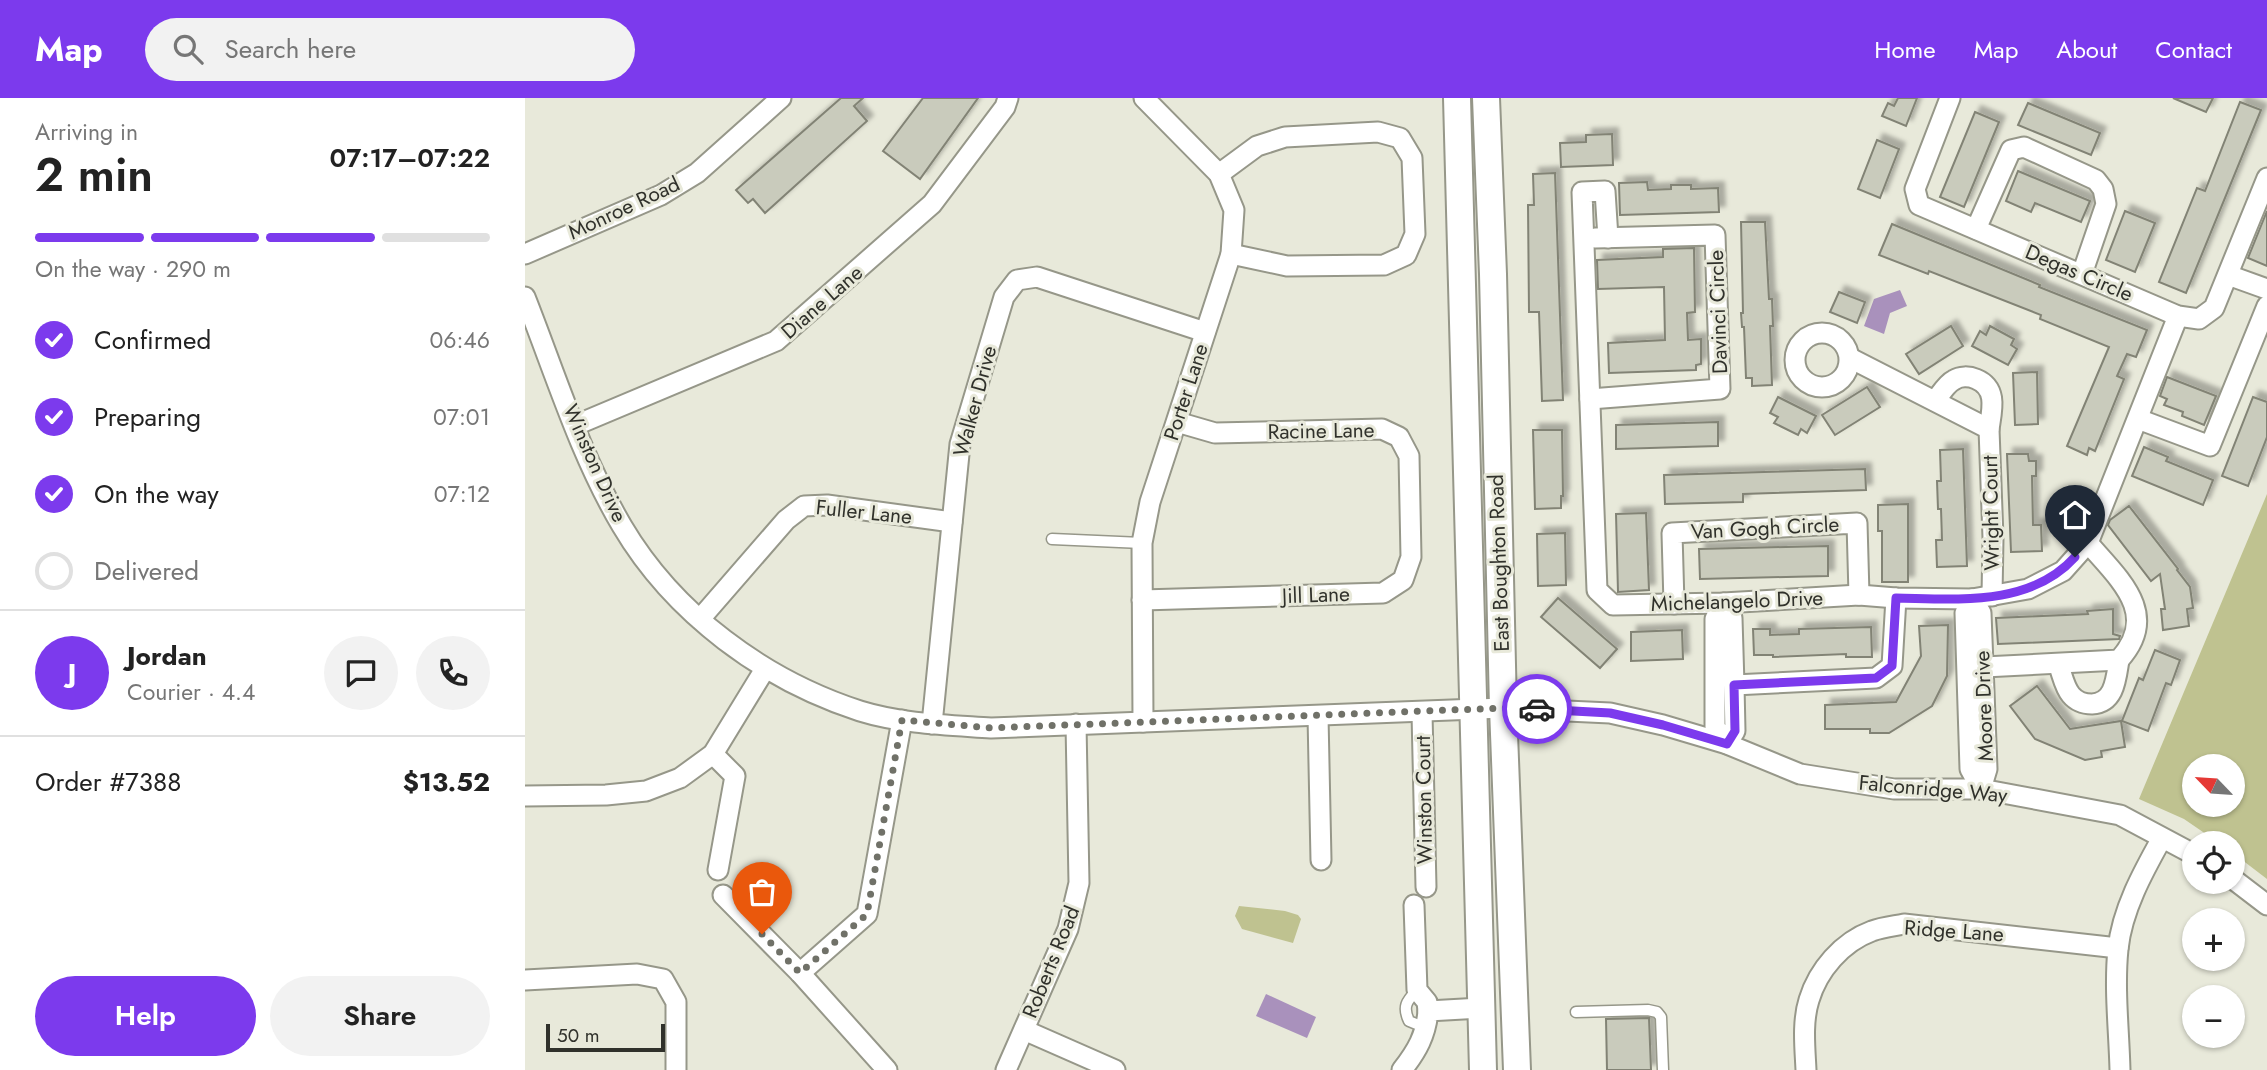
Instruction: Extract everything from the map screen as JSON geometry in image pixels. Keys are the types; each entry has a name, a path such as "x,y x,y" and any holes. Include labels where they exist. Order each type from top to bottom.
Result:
{"main road":[{"name":"East Boughton Road","path":"1457,98 1483,1070"},
{"name":"East Boughton Road","path":"1486,98 1503,708 1517,1070"}],"street":[{"name":"Monroe Road","path":"525,254 661,195 697,173 781,98"},
{"name":"Diane Lane","path":"576,425 776,341 932,204 1005,107 1008,98"},
{"name":"Porter Lane","path":"1143,722 1142,543 1150,502 1231,254 1234,210 1219,174 1144,98"},
{"name":"Degas Circle","path":"1951,98 1915,189 1919,205 2178,316"},
{"path":"1219,174 1258,146 1285,137 1378,132 1400,138 1412,158 1415,234 1406,255 1384,265 1287,266 1231,254"},
{"path":"1976,229 2011,150 2024,147 2096,180 2103,189 2106,204 2082,274"},
{"path":"2178,316 2199,319 2214,308 2267,178"},
{"name":"Michelangelo Drive","path":"1608,238 1605,191 1582,192 1597,590 1613,605 1723,603 1859,595 1982,598 2028,589 2063,571 2088,543 2178,316"},
{"name":"Davinci Circle","path":"1585,238 1715,235 1720,389 1590,399"},
{"path":"2228,275 2267,289"},
{"name":"Walker Drive","path":"932,724 960,444 1004,297 1017,280 1037,278 1205,332"},
{"name":"Winston Drive","path":"525,297 598,480 623,528 658,575 700,619 765,669 794,684 861,711 932,724 991,728 1503,708"},
{"path":"2138,419 2210,446 2267,306"},
{"name":"Wright Court","path":"1850,358 1989,429"},
{"name":"Wright Court","path":"1935,401 1953,380 1962,377 1980,381 1991,394 1993,403 1989,429 1993,538 1982,598"},
{"name":"Racine Lane","path":"1177,422 1215,433 1382,429 1399,437 1409,456 1410,499"},
{"name":"Jill Lane","path":"1142,600 1383,593 1403,580 1411,557 1410,499"},
{"name":"Fuller Lane","path":"700,619 786,520 804,506 827,505 951,522"},
{"name":"Van Gogh Circle","path":"1674,604 1672,533 1857,523 1859,595"},
{"path":"2058,664 2071,695 2085,703 2100,702 2112,692 2119,660 2132,646 2139,618 2126,586 2088,543"},
{"path":"1734,685 1876,678 1892,666 1896,598"},
{"name":"Moore Drive","path":"1981,789 1987,769 1982,598"},
{"name":"Moore Drive","path":"1981,789 1971,769 1965,613 1982,598"},
{"path":"1723,603 1732,618 1734,685 1735,731 1727,744 1715,727 1715,619 1723,603"},
{"path":"1984,667 2119,660"},
{"path":"525,796 606,795 646,791 680,778 713,754 765,669"},
{"name":"Falconridge Way","path":"1503,708 1610,713 1727,744 1800,774 1893,789 1981,789 2120,815 2182,848"},
{"name":"Winston Court","path":"1422,713 1426,887"},
{"path":"1318,716 1321,859"},
{"path":"800,973 867,914 902,720"},
{"name":"Roberts Road","path":"1006,1070 1067,929 1079,883 1076,724"},
{"path":"713,754 735,776 718,870"},
{"path":"2120,1070 2118,948 2126,915 2140,878 2162,838"},
{"path":"2245,888 2267,905"},
{"path":"723,895 800,973 887,1070"},
{"path":"1402,1070 1417,1051 1427,1020 1427,1002 1417,990 1413,905"},
{"name":"Ridge Lane","path":"1806,1070 1804,1034 1808,1001 1822,971 1844,947 1872,931 1904,924 2118,948"},
{"path":"525,980 638,974 663,979 675,1002 676,1070"},
{"path":"1427,1020 1482,1008"},
{"path":"1024,1030 1115,1070"}],"lane":[{"path":"1052,539 1142,543"},
{"path":"1576,1012 1657,1012 1661,1017 1663,1070"}],"green space":[{"path":"2267,494 2267,879 2245,862 2245,831 2202,831 2184,819 2139,799"},
{"path":"1239,906 1298,915 1301,919 1293,943 1242,929 1235,916"}],"shaded area":[{"path":"1900,290 1907,306 1890,313 1884,334 1864,326 1874,299"},
{"path":"1266,994 1316,1017 1307,1038 1256,1016"}],"building":[{"path":"841,98 863,98 854,106 867,121 765,213 753,199 748,203 736,190"},
{"path":"923,98 978,98 920,179 883,151"},
{"path":"1898,98 1917,98 1906,126 1882,116 1888,103 1894,106"},
{"path":"2173,98 2213,98 2206,112"},
{"path":"2240,102 2261,110 2186,293 2159,282 2197,188 2205,191"},
{"path":"2028,103 2100,133 2091,155 2018,125"},
{"path":"1975,112 1999,122 1964,207 1940,197"},
{"path":"1612,134 1613,165 1561,167 1560,143 1586,142 1586,135"},
{"path":"1877,140 1899,149 1880,198 1858,189"},
{"path":"2018,171 2090,201 2081,222 2035,203 2031,212 2006,201"},
{"path":"1555,173 1563,400 1542,401 1539,312 1529,312 1528,205 1534,205 1533,174"},
{"path":"1647,182 1648,190 1671,189 1671,185 1691,185 1691,189 1718,188 1719,212 1620,215 1619,183"},
{"path":"2125,211 2155,223 2135,272 2106,260"},
{"path":"2267,211 2267,266 2248,258"},
{"path":"1741,222 1765,222 1769,299 1772,299 1772,385 1752,386 1752,378 1746,378 1741,313"},
{"path":"1892,224 2147,330 2136,357 2127,354 2117,376 2124,379 2095,451 2089,448 2087,455 2067,446 2109,347 2040,319 2041,315 1929,271 1928,274 1879,255"},
{"path":"1694,248 1695,312 1687,313 1688,340 1701,339 1701,364 1696,365 1696,370 1609,373 1608,343 1665,340 1664,287 1598,289 1597,260 1663,257 1663,249"},
{"path":"1839,292 1865,302 1857,323 1830,312"},
{"path":"1951,326 1963,346 1919,374 1906,354"},
{"path":"1990,326 2014,339 2011,345 2017,349 2008,365 1972,346 1980,331 1986,335"},
{"path":"2037,372 2038,424 2015,425 2013,373"},
{"path":"2167,377 2216,396 2204,425 2182,416 2183,412 2164,405 2167,399 2160,396"},
{"path":"1867,387 1880,407 1835,435 1822,415"},
{"path":"1778,397 1816,416 1807,433 1801,429 1798,435 1774,423 1778,417 1770,413"},
{"path":"2253,397 2267,402 2267,437 2248,486 2222,476"},
{"path":"1718,422 1718,446 1616,449 1616,425"},
{"path":"1533,430 1562,430 1561,508 1535,509"},
{"path":"2144,447 2168,457 2166,461 2213,480 2203,505 2132,476"},
{"path":"1963,449 1967,566 1937,567 1936,540 1942,540 1937,481 1941,481 1940,450"},
{"path":"2007,454 2028,454 2029,461 2036,461 2036,476 2032,476 2033,525 2041,525 2042,551 2011,552"},
{"path":"1865,469 1866,490 1743,494 1743,502 1665,504 1664,475"},
{"path":"1908,504 1908,582 1882,582 1882,531 1878,531 1878,505"},
{"path":"2129,506 2190,587 2193,608 2187,609 2189,626 2163,630 2161,609 2165,609 2160,574 2151,581 2108,525 2110,520"},
{"path":"1646,513 1649,590 1618,592 1616,514"},
{"path":"1565,533 1566,585 1538,586 1537,534"},
{"path":"1828,546 1828,576 1700,579 1699,549"},
{"path":"1558,598 1617,649 1600,668 1541,617"},
{"path":"2113,609 2113,634 2120,636 2119,639 1998,644 1996,618 2088,614 2087,611"},
{"path":"1948,625 1947,676 1932,706 1889,733 1870,733 1870,729 1825,729 1825,705 1896,702 1921,656 1919,626"},
{"path":"1871,627 1872,657 1846,657 1846,654 1773,657 1754,655 1753,629 1770,629 1770,635 1799,634 1799,629"},
{"path":"1682,630 1683,659 1631,661 1631,632"},
{"path":"2155,650 2180,660 2171,685 2166,683 2148,731 2122,721 2139,678 2143,680"},
{"path":"2037,686 2070,729 2121,721 2125,747 2101,751 2102,757 2085,760 2035,739 2010,706"},
{"path":"1649,1018 1651,1070 1607,1070 1606,1019"}],"way so far":[{"path":"762,934 800,973 867,914 902,720 991,728 1503,708 1537,709"}],"route":[{"path":"1537,709 1610,713 1727,744 1735,731 1734,685 1876,678 1892,666 1896,598 1972,599 2028,589 2063,571 2075,557"}]}
